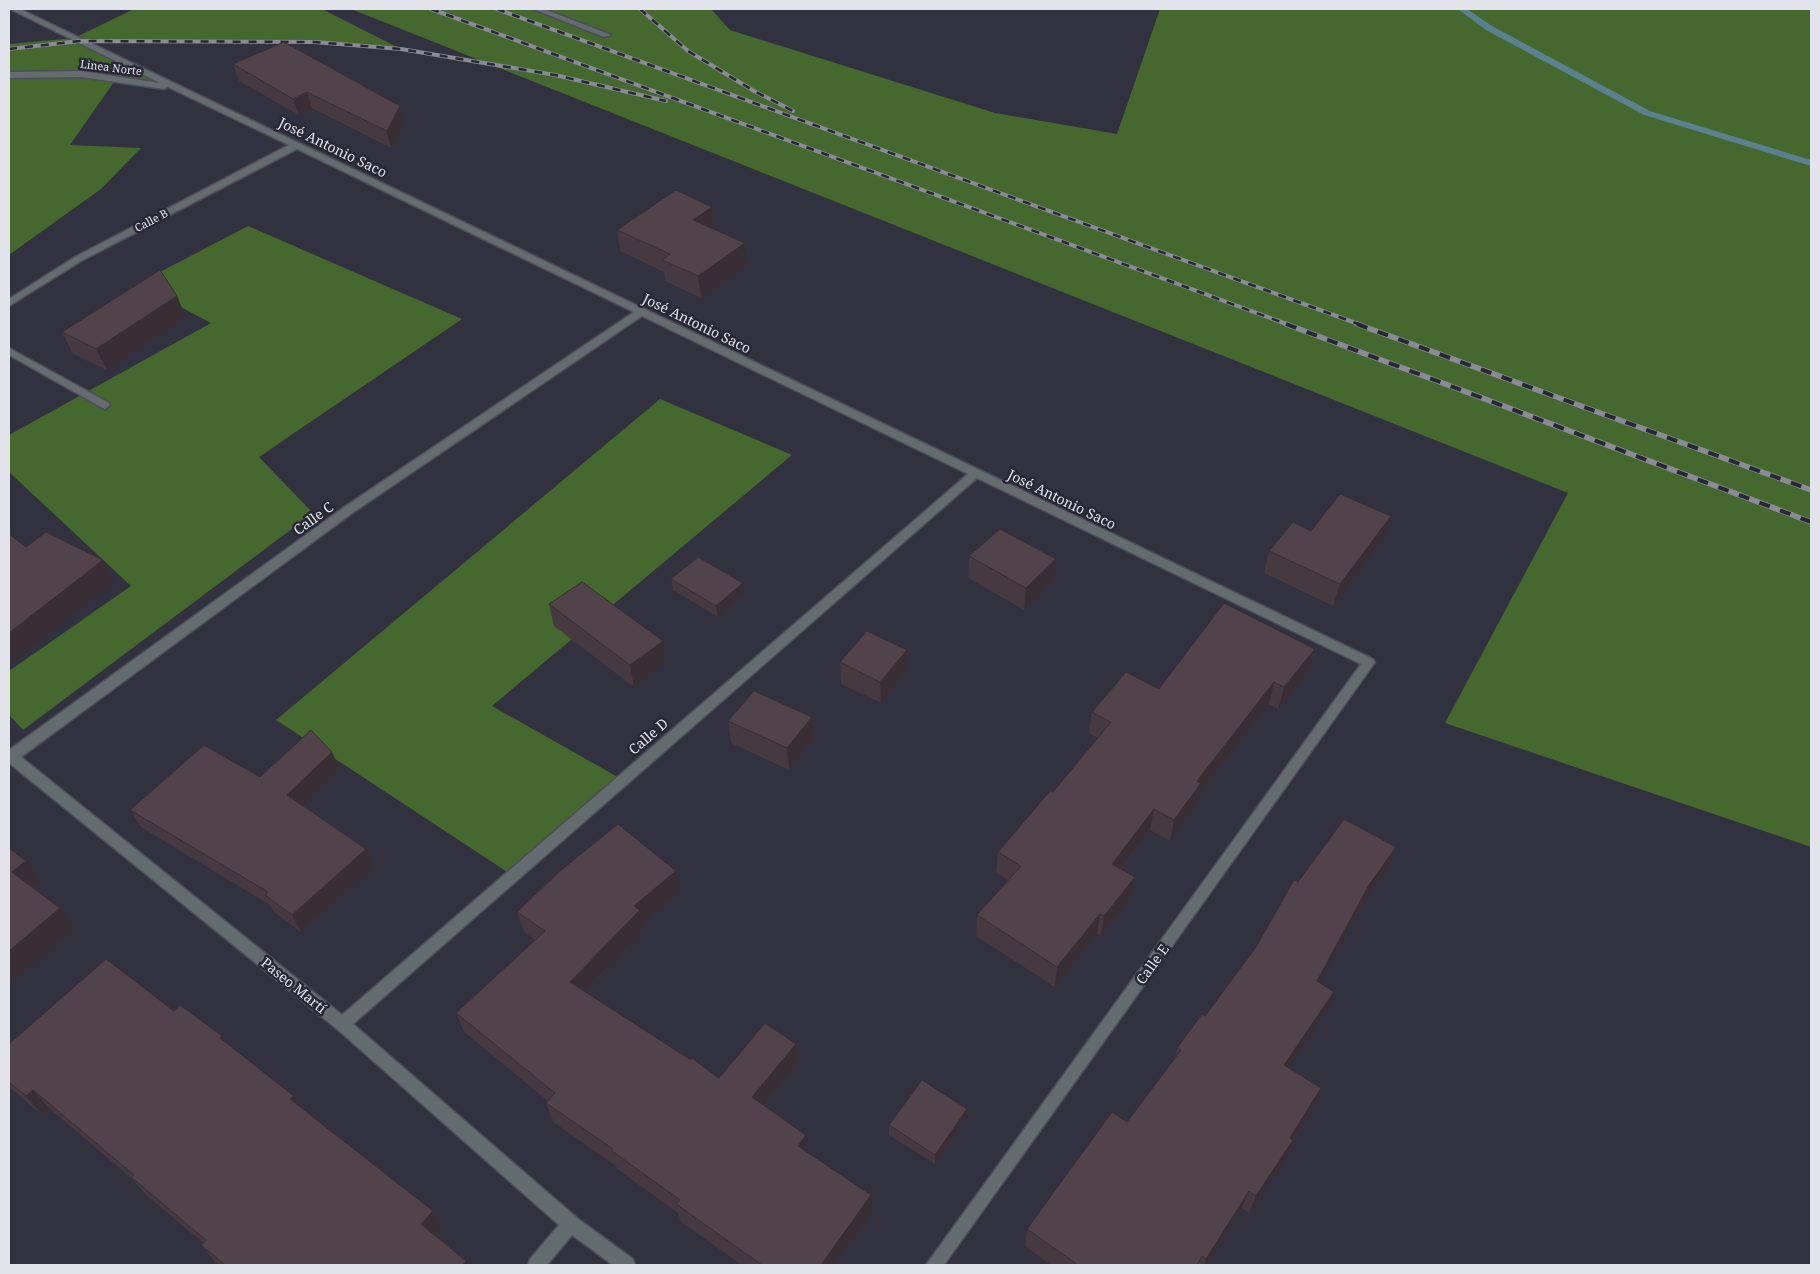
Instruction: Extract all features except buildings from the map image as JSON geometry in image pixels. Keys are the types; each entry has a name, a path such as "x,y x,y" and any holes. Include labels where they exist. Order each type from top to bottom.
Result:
{"street":[{"name":"José Antonio Saco","path":"14,9 1370,662"},
{"path":"537,9 607,35"},
{"name":"Linea Norte","path":"9,75 81,74 179,89"},
{"name":"Calle B","path":"9,303 78,259 296,145"},
{"name":"Calle C","path":"9,757 347,511 641,312"},
{"path":"9,352 105,405"},
{"name":"Calle D","path":"342,1024 976,473"},
{"name":"Calle E","path":"934,1265 1370,662"},
{"name":"Paseo Martí","path":"9,757 342,1024 572,1224 626,1265"},
{"path":"536,1265 572,1224"}],"green space":[{"path":"134,9 322,9 401,49 314,42 81,41 172,86 116,79 70,145 141,148 101,189 9,255 9,44 74,38"},
{"path":"351,9 711,9 730,30 995,113 1117,134 1160,9 1811,9 1811,847 1445,723 1568,493"},
{"path":"248,226 462,319 259,457 313,513 23,730 9,715 9,671 131,586 9,472 9,435 211,323 137,284"},
{"path":"660,399 792,455 492,706 623,780 512,875 276,720"}],"waterway":[{"path":"1462,9 1489,28 1647,113 1811,163"}],"railway":[{"path":"431,9 1289,325"},
{"path":"497,9 1361,325"},
{"path":"640,9 688,51 754,91 793,111"},
{"path":"9,49 80,41 314,42 401,49 555,75 666,101"},
{"path":"1286,324 1811,522"},
{"path":"1357,324 1811,490"}]}
